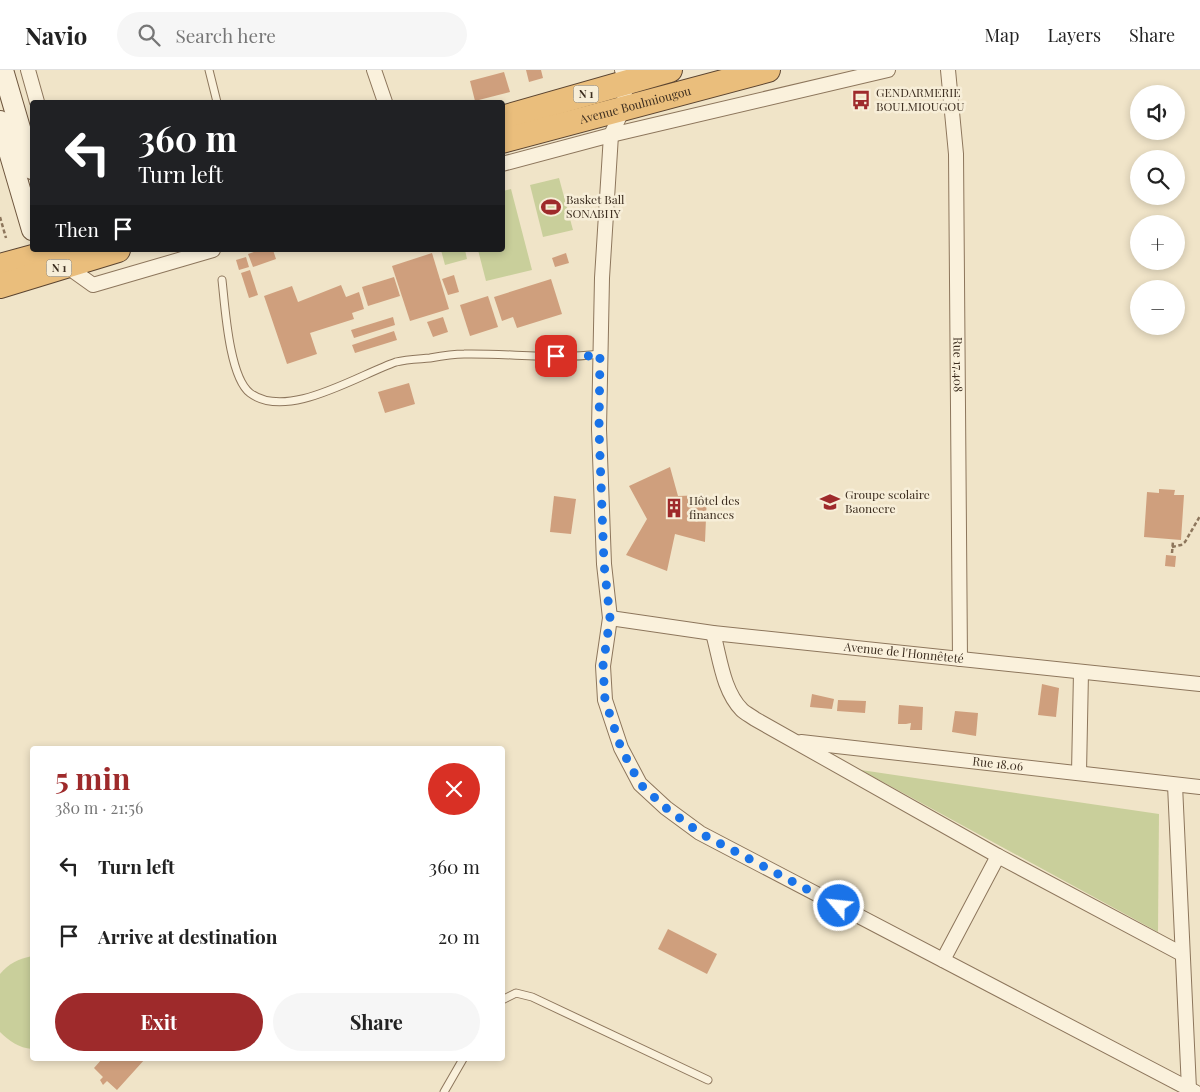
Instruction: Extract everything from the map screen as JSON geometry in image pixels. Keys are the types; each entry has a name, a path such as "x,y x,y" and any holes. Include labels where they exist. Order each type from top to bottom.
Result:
{"highway":[{"name":"Avenue Boulmiougou","path":"505,117 624,76 670,70"},
{"name":"Avenue Boulmiougou","path":"505,140 768,70"},
{"name":"N 1","path":"0,266 52,256 96,252"},
{"name":"N 1","path":"0,286 52,256"}],"main road":[{"path":"3,78 30,163"},
{"path":"0,121 30,223"}],"street":[{"path":"28,70 36,100"},
{"path":"374,70 384,100"},
{"path":"505,163 611,135 888,70"},
{"name":"Rue 17.408","path":"948,70 956,154 960,659"},
{"path":"624,76 623,109 611,135 602,278 599,429 604,564 610,618 603,666 605,700 621,748 640,784 666,808 700,833 1192,1091"},
{"path":"52,256 90,284 97,285 206,252"},
{"name":"Avenue de l'Honnêteté","path":"610,618 713,633 1200,684"},
{"path":"713,633 732,696 742,710 794,742 998,856 1182,954"},
{"path":"1079,773 1081,672"},
{"name":"Rue 18.06","path":"794,742 1200,787"},
{"path":"1175,785 1182,954 1192,1091"},
{"path":"943,960 998,856"}],"lane":[{"path":"209,70 216,100"},
{"path":"222,280 235,369 249,392 265,399 281,402 306,398 398,362 463,354 588,356 600,354"},
{"path":"505,998 516,993 532,997 708,1080"},
{"path":"444,1092 462,1061"}],"path":[{"path":"0,217 6,238"},
{"path":"1172,547 1185,542 1200,516"},
{"path":"1172,553 1173,541"}],"green space":[{"name":"Basket Ball SONABHY","path":"559,178 573,230 543,237 530,185"},
{"path":"511,189 532,270 486,281 479,252 505,252 505,190"},
{"path":"442,252 465,252 467,259 445,265"},
{"path":"861,770 1159,814 1158,932"},
{"path":"30,957 30,1049 14,1044 0,1032 0,974 14,962"}],"building":[{"path":"526,70 541,70 543,78 529,82"},
{"path":"504,72 510,92 475,100 470,81"},
{"path":"254,252 274,252 276,259 253,267 248,254"},
{"path":"432,253 449,309 410,321 392,266"},
{"path":"566,253 569,263 555,267 552,258"},
{"path":"246,257 249,267 239,270 236,260"},
{"path":"250,270 258,295 249,298 241,273"},
{"path":"454,275 459,292 448,295 442,279"},
{"path":"394,277 400,296 368,306 362,287"},
{"path":"551,279 562,314 517,328 513,317 502,321 494,297"},
{"path":"341,285 346,297 359,292 364,309 352,313 354,319 310,333 317,354 287,364 264,296 292,286 298,302"},
{"path":"488,296 498,327 470,336 460,305"},
{"path":"393,317 395,325 354,338 351,330"},
{"path":"443,317 448,332 433,337 427,322"},
{"path":"394,331 397,340 355,353 352,345"},
{"path":"409,383 415,404 385,413 378,392"},
{"name":"Hôtel des finances","path":"670,467 678,496 707,495 705,542 675,534 667,571 626,555 647,519 629,486"},
{"path":"1159,489 1175,490 1174,495 1184,495 1181,540 1144,537 1147,492 1159,493"},
{"path":"554,496 576,499 571,534 550,532"},
{"path":"1166,555 1176,556 1175,567 1165,566"},
{"path":"1042,684 1059,688 1056,717 1038,715"},
{"path":"812,694 834,699 832,709 810,707"},
{"path":"838,700 866,701 865,713 837,711"},
{"path":"899,705 923,707 922,730 910,730 911,723 898,724"},
{"path":"955,711 978,713 976,736 952,732"},
{"path":"668,929 717,954 707,974 658,949"},
{"path":"100,1061 143,1061 117,1090 107,1081 103,1085 100,1080 103,1077 94,1068"}],"place":[{"name":"GENDARMERIE BOULMIOUGOU","path":"861,100"},
{"name":"Basket Ball SONABHY","path":"551,207"},
{"name":"Groupe scolaire Baoneere","path":"830,502"},
{"name":"Hôtel des finances","path":"674,508"}],"route":[{"path":"556,356 600,354 599,429 604,564 610,618 603,666 605,700 621,748 640,784 666,808 700,833 839,906"}]}
